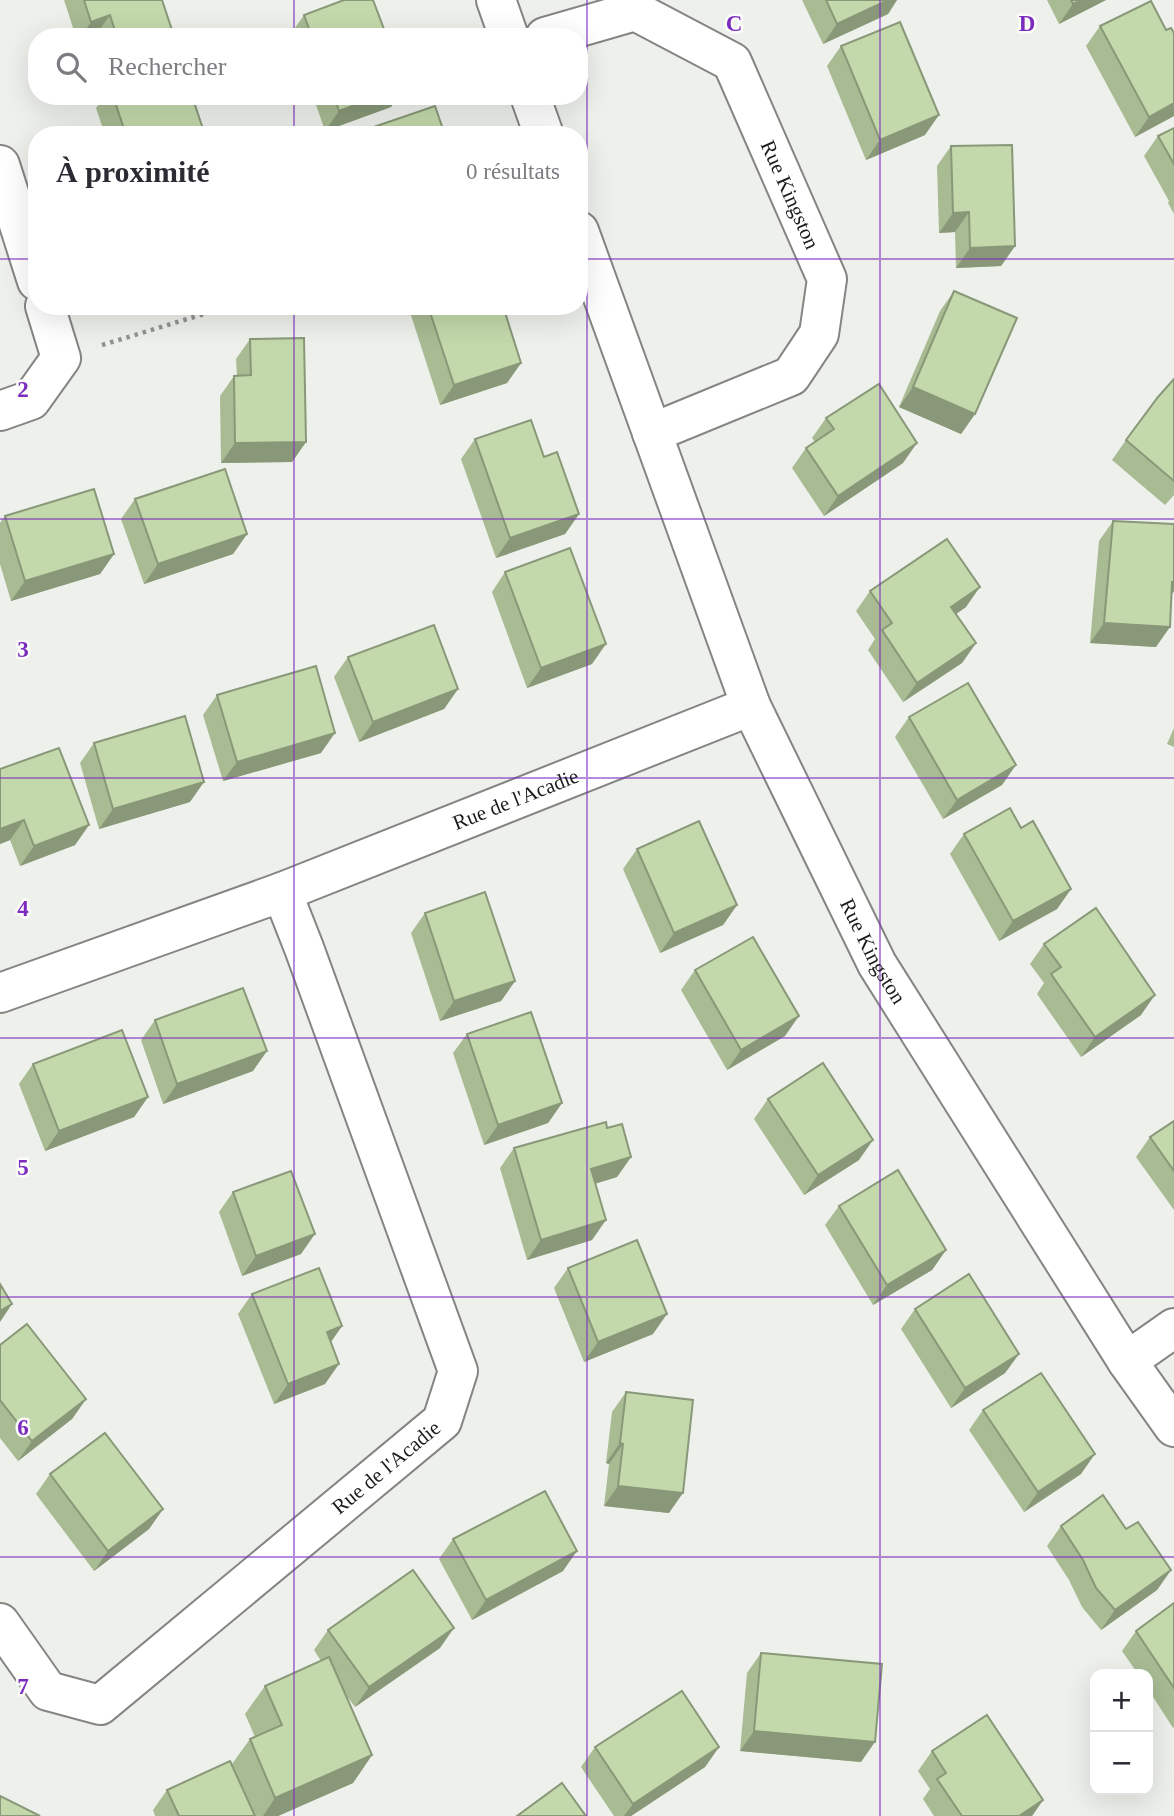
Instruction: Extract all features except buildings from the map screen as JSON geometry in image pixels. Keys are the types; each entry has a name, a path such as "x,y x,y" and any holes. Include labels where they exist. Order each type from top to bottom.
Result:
{"street":[{"path":"496,0 506,28"},
{"name":"Rue Kingston","path":"576,28 635,11 732,62 827,279 819,334 791,376 652,433"},
{"path":"533,105 541,126"},
{"path":"0,165 28,253"},
{"name":"Rue Kingston","path":"588,257 751,706 877,964 1128,1361 1174,1427"},
{"path":"0,411 31,400 61,358 48,315"},
{"name":"Rue de l'Acadie","path":"0,993 282,892 751,706"},
{"name":"Rue de l'Acadie","path":"0,1623 48,1691 100,1705 442,1421 458,1371 282,892"},
{"path":"1128,1361 1174,1328"}],"path":[{"path":"61,358 201,315"}]}
